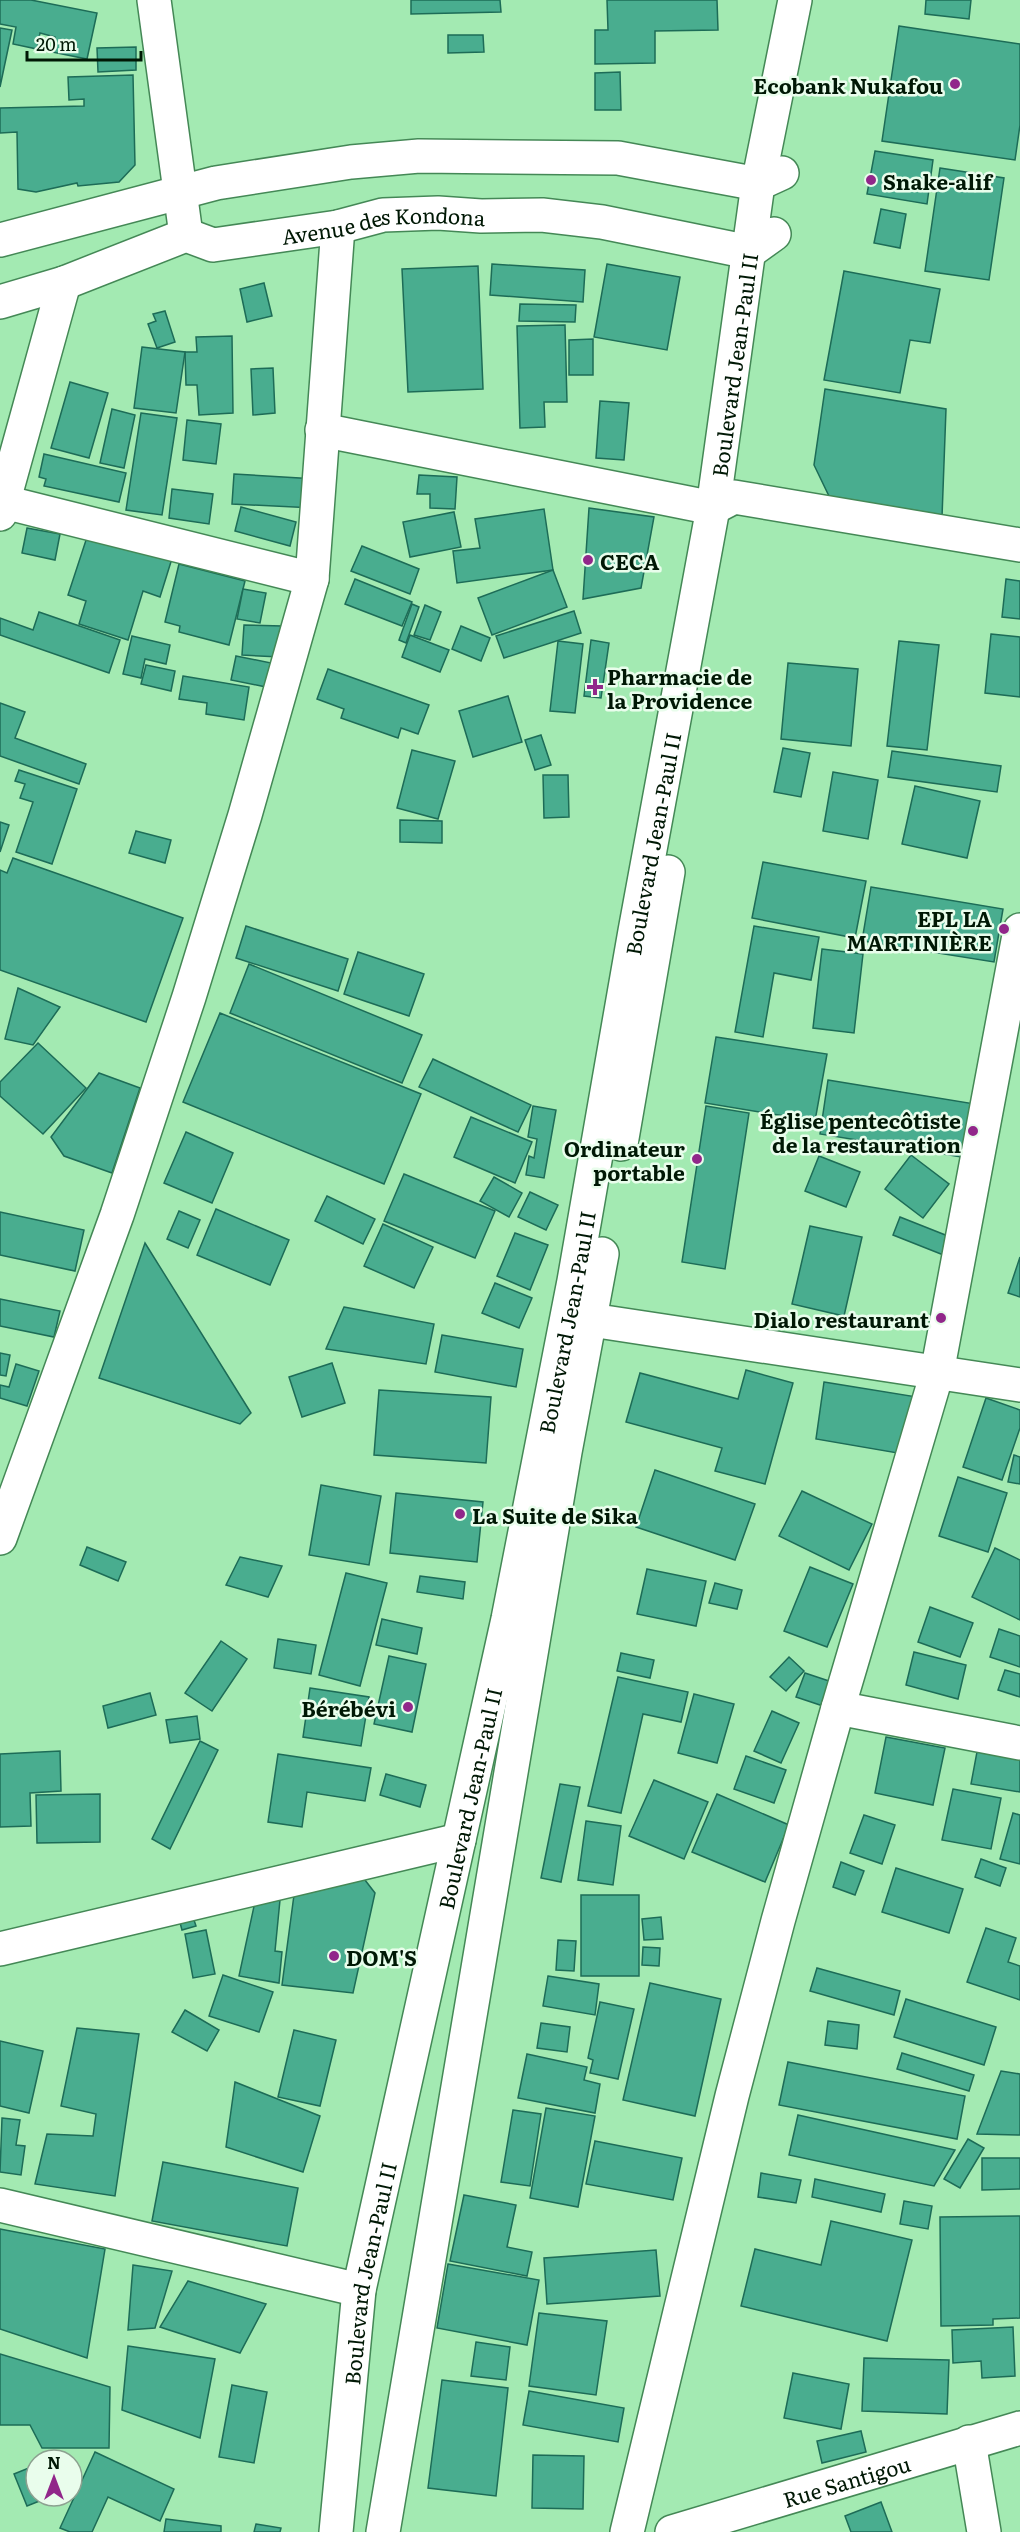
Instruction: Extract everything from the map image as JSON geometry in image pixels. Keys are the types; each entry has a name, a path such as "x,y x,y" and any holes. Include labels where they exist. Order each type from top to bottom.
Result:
{"street":[{"path":"0,302 64,283 186,235 154,0"},
{"name":"Boulevard Jean-Paul II","path":"383,2532 565,1452 591,1320 723,503 795,0"},
{"name":"Boulevard Jean-Paul II","path":"770,179 817,0"},
{"path":"0,240 179,193 284,172 351,162 419,156 618,158 770,179"},
{"name":"Avenue des Kondona","path":"186,235 213,245 338,227 383,215 438,213 542,215 761,243"},
{"path":"0,1538 117,1215 189,997 246,815 312,579 338,227"},
{"path":"64,283 2,508 312,579"},
{"path":"322,430 723,503 1020,545"},
{"name":"Boulevard Jean-Paul II","path":"336,2532 359,2290 508,1619 574,1281 634,931 723,503"},
{"path":"627,2532 732,2096 838,1708 937,1373 1020,930"},
{"path":"591,1320 1020,1385"},
{"path":"838,1708 1020,1743"},
{"path":"0,1948 459,1840"},
{"path":"0,2205 359,2290"},
{"name":"Rue Santigou","path":"672,2532 1020,2428"},
{"path":"969,2442 984,2532"}],"building":[{"path":"0,0 31,0 97,13 87,59 52,52 55,37 40,33 37,49 13,44 16,27 0,24"},
{"path":"411,0 500,0 501,12 411,14"},
{"path":"607,0 717,0 718,30 655,31 655,63 595,64 595,30 608,30"},
{"path":"926,0 971,0 969,19 925,14"},
{"name":"Ecobank Nukafou","path":"899,26 1020,44 1020,125 1015,160 882,141"},
{"path":"0,28 12,30 0,87"},
{"path":"448,35 483,35 484,52 448,53"},
{"path":"136,47 136,70 98,72 97,48"},
{"path":"620,72 621,110 595,110 595,73"},
{"path":"133,75 135,165 119,182 78,186 77,183 36,192 18,189 17,132 0,133 0,108 84,106 84,99 69,100 68,77"},
{"path":"875,151 933,160 927,204 867,194"},
{"path":"940,168 1004,178 989,280 925,271"},
{"path":"881,209 906,214 900,248 874,243"},
{"path":"492,264 585,270 583,302 490,295"},
{"path":"607,264 680,277 667,350 594,337"},
{"path":"478,266 483,389 408,392 402,269"},
{"path":"844,271 940,289 930,343 910,340 900,393 824,380"},
{"path":"264,283 272,316 247,322 240,289"},
{"path":"520,304 576,305 575,322 519,321"},
{"path":"165,311 175,342 157,348 148,324 156,321 153,314"},
{"path":"565,325 567,402 544,402 545,427 520,428 517,326"},
{"path":"232,336 233,413 199,415 197,385 186,385 185,352 197,352 196,337"},
{"path":"593,339 593,375 569,375 569,340"},
{"path":"142,347 185,352 176,413 134,408"},
{"path":"273,368 275,413 253,415 251,369"},
{"path":"70,382 108,393 89,458 51,448"},
{"path":"825,389 946,409 942,517 829,496 814,465"},
{"path":"600,401 629,403 624,460 596,458"},
{"path":"112,409 135,415 124,468 100,463"},
{"path":"141,413 177,418 162,515 126,510"},
{"path":"187,420 221,424 216,464 183,460"},
{"path":"44,454 126,473 119,502 44,486 46,479 39,477"},
{"path":"234,474 316,479 314,508 232,504"},
{"path":"419,475 457,477 455,509 430,508 430,494 417,494"},
{"path":"172,489 213,494 209,524 169,518"},
{"path":"241,507 296,522 290,546 235,531"},
{"path":"589,508 654,517 641,588 583,599"},
{"path":"544,509 553,570 457,583 453,551 480,548 475,519"},
{"path":"454,512 461,547 410,557 403,522"},
{"path":"27,528 60,534 55,560 22,553"},
{"path":"88,534 174,552 160,597 143,591 128,640 79,624 86,601 68,595"},
{"path":"362,546 419,569 410,594 351,571"},
{"path":"179,564 245,581 229,645 179,632 180,626 165,622"},
{"path":"553,570 567,607 492,635 478,598"},
{"path":"355,579 412,602 402,626 345,604"},
{"path":"1006,579 1020,581 1020,619 1002,617"},
{"path":"243,589 266,593 260,623 237,619"},
{"path":"412,604 419,607 406,643 399,640"},
{"path":"425,605 441,612 430,640 414,635"},
{"path":"574,611 581,633 504,658 496,636"},
{"path":"39,612 120,640 109,673 0,635 0,618 33,630"},
{"path":"244,625 282,626 280,657 242,655"},
{"path":"461,626 490,638 481,661 452,649"},
{"path":"991,634 1020,637 1020,697 985,693"},
{"path":"410,635 449,650 440,672 402,657"},
{"path":"132,636 170,645 166,664 145,659 141,678 123,674"},
{"path":"591,640 609,643 601,698 584,696"},
{"path":"558,641 583,644 575,713 550,711"},
{"path":"899,641 939,645 927,750 887,746"},
{"path":"236,656 276,664 271,688 231,680"},
{"path":"788,663 858,669 851,746 781,739"},
{"path":"146,665 175,671 171,691 141,684"},
{"path":"328,669 429,705 418,734 401,728 398,738 341,718 344,709 317,699"},
{"path":"183,676 249,687 244,720 206,714 207,703 179,699"},
{"path":"508,696 522,742 473,757 459,711"},
{"path":"0,703 25,712 15,738 86,764 79,784 0,756"},
{"path":"541,735 551,765 535,770 525,740"},
{"path":"783,748 810,753 801,797 774,792"},
{"path":"412,750 455,761 438,819 397,808"},
{"path":"892,751 1001,766 997,792 888,777"},
{"path":"19,770 77,789 52,864 16,852 33,802 20,798 25,784 15,781"},
{"path":"833,772 878,780 868,839 823,831"},
{"path":"543,775 568,775 569,817 544,818"},
{"path":"915,786 980,801 967,858 902,844"},
{"path":"400,820 442,821 442,843 400,842"},
{"path":"0,822 9,825 0,852"},
{"path":"136,831 171,840 165,863 129,853"},
{"path":"13,858 183,918 146,1022 0,970 0,870 7,873"},
{"path":"763,862 866,881 855,938 752,918"},
{"path":"871,887 1003,909 994,962 862,941"},
{"path":"246,926 348,959 338,991 236,958"},
{"path":"754,926 819,937 811,980 774,973 763,1037 735,1032"},
{"path":"822,949 863,954 854,1033 813,1028"},
{"path":"358,952 424,974 409,1016 344,994"},
{"path":"249,964 422,1035 402,1083 230,1013"},
{"path":"18,988 60,1007 33,1045 5,1039"},
{"path":"220,1013 421,1094 384,1184 183,1102"},
{"path":"716,1037 827,1054 815,1121 705,1103"},
{"path":"38,1043 86,1088 43,1134 0,1096 0,1082"},
{"path":"433,1059 531,1105 518,1132 419,1087"},
{"path":"99,1073 140,1088 112,1173 64,1156 51,1137"},
{"path":"828,1080 975,1104 967,1158 820,1134"},
{"path":"533,1106 556,1110 544,1178 526,1175 529,1156 534,1158 537,1139 528,1137"},
{"path":"706,1106 749,1113 725,1269 682,1262"},
{"path":"471,1117 532,1142 515,1183 454,1157"},
{"path":"186,1132 233,1153 212,1203 164,1183"},
{"path":"911,1155 949,1184 923,1218 885,1189"},
{"path":"819,1156 860,1172 846,1207 805,1191"},
{"path":"404,1174 495,1211 475,1258 384,1221"},
{"path":"494,1177 522,1193 509,1217 480,1201"},
{"path":"530,1192 558,1205 546,1230 518,1217"},
{"path":"327,1196 375,1219 363,1244 315,1221"},
{"path":"216,1209 289,1240 270,1285 197,1255"},
{"path":"179,1211 200,1220 188,1248 167,1239"},
{"path":"0,1212 84,1230 75,1271 0,1255"},
{"path":"900,1217 958,1240 951,1258 893,1235"},
{"path":"383,1224 433,1247 414,1288 364,1266"},
{"path":"810,1226 862,1237 844,1316 792,1304"},
{"path":"515,1233 548,1245 530,1290 497,1276"},
{"path":"145,1243 251,1413 240,1424 99,1378"},
{"path":"1020,1257 1020,1297 1008,1293"},
{"path":"495,1283 532,1298 519,1328 482,1313"},
{"path":"0,1299 60,1311 54,1337 0,1326"},
{"path":"344,1307 434,1324 426,1364 326,1349"},
{"path":"442,1335 523,1349 516,1387 435,1372"},
{"path":"0,1353 10,1355 6,1376 0,1375"},
{"path":"332,1363 345,1403 302,1417 289,1377"},
{"path":"16,1364 39,1371 27,1406 0,1398 0,1385 9,1387"},
{"path":"746,1370 793,1383 765,1484 715,1471 722,1448 626,1422 640,1373 738,1399"},
{"path":"824,1382 917,1397 909,1455 816,1439"},
{"path":"379,1390 491,1397 486,1463 374,1455"},
{"path":"986,1398 1020,1410 1020,1428 1002,1480 963,1467"},
{"path":"1014,1455 1020,1457 1020,1484 1008,1482"},
{"path":"655,1470 755,1504 735,1560 636,1527"},
{"path":"958,1477 1007,1493 988,1552 939,1536"},
{"path":"321,1485 381,1496 369,1565 309,1555"},
{"path":"802,1491 872,1524 849,1570 779,1536"},
{"path":"396,1493 483,1502 477,1562 390,1553"},
{"path":"87,1547 126,1562 118,1581 80,1565"},
{"path":"995,1548 1020,1560 1020,1620 972,1597"},
{"path":"240,1557 282,1566 268,1597 226,1585"},
{"path":"810,1567 853,1584 827,1647 784,1631"},
{"path":"647,1569 706,1581 696,1626 637,1614"},
{"path":"346,1573 387,1583 360,1686 319,1675"},
{"path":"420,1576 465,1582 463,1599 417,1592"},
{"path":"715,1583 742,1590 737,1609 709,1603"},
{"path":"930,1607 973,1623 960,1657 918,1642"},
{"path":"382,1619 422,1628 417,1654 376,1645"},
{"path":"999,1629 1020,1636 1020,1667 990,1657"},
{"path":"278,1639 316,1645 311,1674 274,1668"},
{"path":"221,1641 247,1659 212,1711 185,1693"},
{"path":"914,1652 966,1665 958,1699 906,1685"},
{"path":"621,1653 654,1660 650,1678 617,1671"},
{"path":"389,1656 426,1664 412,1732 374,1724"},
{"path":"789,1657 804,1671 786,1691 770,1677"},
{"path":"1005,1670 1020,1674 1020,1697 998,1690"},
{"path":"805,1673 838,1684 829,1708 796,1697"},
{"path":"618,1677 688,1692 681,1722 643,1714 621,1813 588,1806"},
{"path":"310,1688 369,1697 361,1746 303,1737"},
{"path":"150,1693 156,1715 108,1728 103,1706"},
{"path":"694,1694 734,1704 717,1763 678,1753"},
{"path":"772,1711 799,1723 781,1763 754,1751"},
{"path":"197,1716 200,1739 170,1743 166,1720"},
{"path":"886,1737 945,1748 933,1805 875,1793"},
{"path":"200,1741 218,1750 170,1849 152,1839"},
{"path":"979,1741 1020,1748 1020,1792 971,1784"},
{"path":"60,1751 61,1791 30,1793 31,1826 0,1827 0,1754"},
{"path":"278,1754 371,1768 365,1801 307,1792 302,1827 268,1822"},
{"path":"746,1756 786,1770 774,1803 734,1789"},
{"path":"386,1774 426,1785 420,1807 380,1795"},
{"path":"654,1780 708,1802 684,1859 629,1836"},
{"path":"560,1784 580,1787 561,1882 541,1878"},
{"path":"953,1789 1001,1798 991,1849 942,1840"},
{"path":"100,1794 100,1842 37,1843 36,1795"},
{"path":"717,1794 789,1825 765,1882 692,1852"},
{"path":"1013,1813 1020,1815 1020,1864 1000,1859"},
{"path":"864,1815 895,1825 882,1864 850,1853"},
{"path":"586,1821 621,1826 613,1885 578,1880"},
{"path":"981,1859 1006,1868 1000,1886 975,1877"},
{"path":"841,1862 864,1871 855,1895 833,1887"},
{"path":"896,1868 963,1889 949,1933 882,1912"},
{"path":"358,1871 375,1893 353,1993 282,1985 294,1895"},
{"path":"581,1895 639,1895 639,1976 581,1976"},
{"path":"256,1897 280,1900 275,1951 282,1952 279,1983 239,1976"},
{"path":"192,1914 196,1926 182,1930 179,1919"},
{"path":"661,1917 663,1939 644,1940 642,1919"},
{"path":"986,1928 1016,1938 1008,1962 1020,1966 1020,2000 967,1982"},
{"path":"206,1930 215,1974 193,1978 185,1934"},
{"path":"558,1940 576,1941 574,1971 556,1970"},
{"path":"643,1947 660,1948 659,1966 642,1965"},
{"path":"817,1968 900,1991 894,2015 810,1991"},
{"path":"223,1975 273,1992 259,2032 209,2016"},
{"path":"548,1976 599,1984 595,2015 543,2006"},
{"path":"650,1983 721,1999 695,2116 623,2100"},
{"path":"906,1999 996,2027 984,2065 894,2037"},
{"path":"600,2002 634,2009 618,2079 590,2073 593,2060 588,2058"},
{"path":"185,2010 219,2030 207,2051 172,2032"},
{"path":"828,2021 859,2025 857,2049 825,2045"},
{"path":"541,2023 570,2027 567,2052 537,2048"},
{"path":"77,2028 139,2034 115,2196 35,2184 47,2134 93,2136 96,2114 61,2106"},
{"path":"294,2030 336,2040 320,2106 278,2097"},
{"path":"0,2041 43,2051 29,2113 0,2106"},
{"path":"902,2053 974,2075 969,2091 897,2069"},
{"path":"527,2054 587,2067 584,2080 600,2084 595,2113 518,2098"},
{"path":"788,2062 965,2096 957,2139 779,2105"},
{"path":"1001,2071 1020,2074 1020,2135 977,2134"},
{"path":"235,2082 320,2116 303,2172 226,2147"},
{"path":"546,2108 595,2116 578,2207 530,2198"},
{"path":"513,2110 541,2114 530,2186 501,2182"},
{"path":"798,2115 955,2150 934,2186 789,2155"},
{"path":"2,2118 20,2120 16,2145 25,2146 21,2175 0,2172"},
{"path":"968,2139 984,2148 960,2188 944,2179"},
{"path":"595,2141 682,2158 673,2200 586,2184"},
{"path":"982,2158 1020,2158 1020,2189 982,2190"},
{"path":"163,2162 298,2188 287,2246 152,2221"},
{"path":"761,2173 801,2180 796,2203 758,2197"},
{"path":"815,2179 885,2194 881,2212 812,2197"},
{"path":"464,2195 516,2205 507,2247 532,2252 527,2276 450,2261"},
{"path":"904,2201 932,2206 928,2229 900,2224"},
{"path":"1020,2216 1020,2318 993,2319 993,2325 941,2326 940,2217"},
{"path":"831,2221 912,2240 887,2341 741,2306 755,2249 821,2265"},
{"path":"0,2229 105,2249 87,2358 0,2329"},
{"path":"656,2250 660,2296 547,2304 544,2258"},
{"path":"448,2264 539,2280 527,2345 437,2328"},
{"path":"133,2265 172,2271 155,2328 128,2330"},
{"path":"188,2281 266,2304 240,2353 160,2327"},
{"path":"539,2313 607,2321 596,2395 529,2386"},
{"path":"1013,2327 1015,2376 982,2378 981,2361 953,2363 952,2330"},
{"path":"476,2342 510,2347 506,2380 471,2376"},
{"path":"128,2346 215,2359 200,2438 122,2410"},
{"path":"0,2354 110,2387 109,2448 42,2448 30,2425 0,2425"},
{"path":"864,2358 949,2360 947,2414 862,2411"},
{"path":"793,2373 849,2384 841,2429 784,2418"},
{"path":"442,2380 508,2388 496,2496 428,2488"},
{"path":"232,2385 267,2392 254,2463 219,2457"},
{"path":"529,2391 624,2408 618,2442 523,2425"},
{"path":"861,2431 866,2452 822,2463 817,2441"},
{"path":"95,2452 174,2489 160,2521 108,2497 92,2532 70,2532 60,2528 69,2508 84,2508 84,2476"},
{"path":"533,2455 584,2456 583,2509 532,2508"},
{"path":"24,2470 24,2499 14,2474"},
{"path":"881,2502 892,2532 851,2532 845,2516"},
{"path":"166,2519 221,2526 221,2532 164,2532"},
{"path":"256,2524 281,2528 280,2532 254,2532"}],"place":[{"name":"Ecobank Nukafou","path":"955,84"},
{"name":"Snake-alif","path":"871,180"},
{"name":"CECA","path":"588,560"},
{"name":"Pharmacie de la Providence","path":"595,687"},
{"name":"EPL LA MARTINIÈRE","path":"1004,929"},
{"name":"Église pentecôtiste de la restauration","path":"973,1131"},
{"name":"Ordinateur portable","path":"697,1159"},
{"name":"Dialo restaurant","path":"941,1318"},
{"name":"La Suite de Sika","path":"460,1514"},
{"name":"Bérébévi","path":"408,1707"},
{"name":"DOM'S","path":"334,1956"}]}
